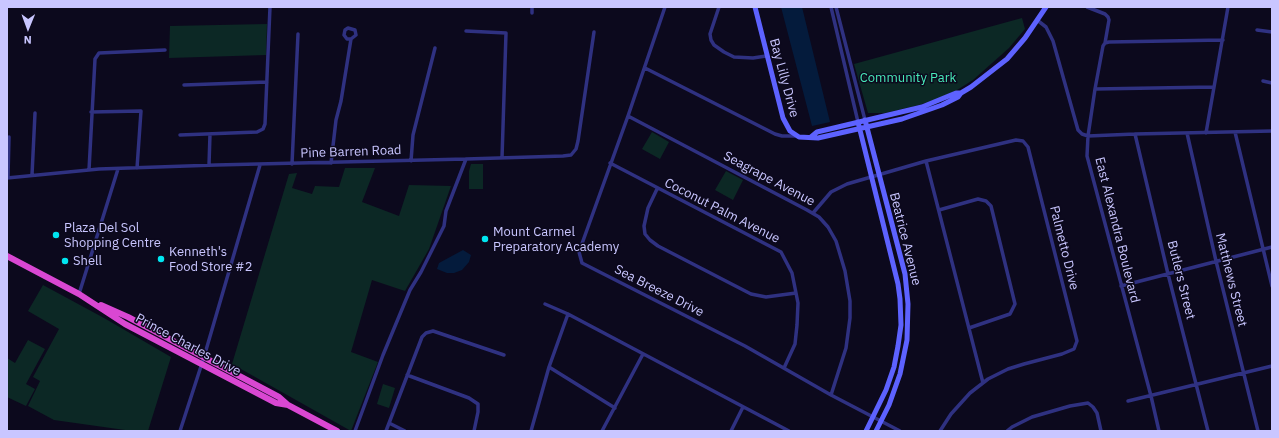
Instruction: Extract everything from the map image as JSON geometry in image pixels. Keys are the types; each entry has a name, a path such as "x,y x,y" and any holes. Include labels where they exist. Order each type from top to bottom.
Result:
{"highway":[{"name":"Prince Charles Drive","path":"7,256 204,357 279,397 288,405 337,431"},
{"name":"Prince Charles Drive","path":"81,295 125,324 201,365 276,403 288,405"}],"main road":[{"name":"Bay Lilly Drive","path":"755,7 766,56 783,118 788,129 795,136 804,138 818,138 860,129 924,112 958,97 961,93 1007,59 1025,38 1046,7"},
{"path":"811,137 817,132 922,107 956,93 961,93"},
{"name":"Beatrice Avenue","path":"865,120 878,175 905,274 909,315 907,340 900,374 889,405 876,431"},
{"name":"Beatrice Avenue","path":"858,122 898,284 900,299 900,325 894,367 886,390 866,431"}],"street":[{"path":"180,135 257,132 263,129 265,124 270,7"},
{"path":"532,7 532,13"},
{"name":"Sea Breeze Drive","path":"666,7 579,252 582,263 745,346 831,395 900,431"},
{"path":"719,7 710,32 710,37 714,45 734,57 748,58 766,56"},
{"path":"830,7 858,122"},
{"path":"836,7 865,120"},
{"name":"East Alexandra Boulevard","path":"1086,7 1105,14 1109,20 1106,43 1103,46 1095,90 1088,136 1087,156 1159,431"},
{"path":"1206,133 1228,7"},
{"path":"1037,20 1046,27 1053,41 1078,130 1082,134 1088,136 1272,131"},
{"path":"1257,30 1272,32"},
{"path":"466,31 506,33 502,158"},
{"name":"Pine Barren Road","path":"8,178 89,170 209,165 260,165 563,156 571,154 576,149 594,32"},
{"path":"292,164 298,34"},
{"path":"331,163 336,120 342,101 351,39"},
{"path":"1106,43 1223,40"},
{"path":"411,161 413,135 435,48"},
{"path":"89,170 95,59 99,53 164,50"},
{"path":"645,68 775,134 782,136 795,136"},
{"path":"1263,81 1272,82"},
{"path":"184,85 267,82"},
{"path":"1095,90 1214,87"},
{"path":"91,112 141,111 137,168"},
{"path":"32,176 35,113"},
{"name":"Seagrape Avenue","path":"628,116 813,213 828,227 836,241 845,271 850,301 850,318 846,348 831,395"},
{"path":"1235,132 1272,286"},
{"name":"Matthews Street","path":"1187,133 1216,261 1258,431"},
{"path":"209,165 210,134"},
{"name":"Butlers Street","path":"1136,134 1168,274 1208,431"},
{"path":"8,178 9,137"},
{"name":"Palmetto Drive","path":"813,213 827,196 838,187 926,161 1016,140 1022,141 1028,147 1076,341 1074,349 1062,354 1008,369 983,382 970,393 951,414 940,431"},
{"path":"355,431 383,355 410,290 421,272 444,226 446,211 466,159"},
{"path":"926,161 983,382"},
{"name":"Coconut Palm Avenue","path":"610,163 657,189 781,252 792,273 798,303 795,344 784,368"},
{"path":"180,431 204,357 260,165"},
{"path":"81,295 118,169"},
{"path":"657,189 648,208 644,226 645,234 658,246 751,294 766,297 796,293"},
{"path":"939,210 978,199 986,200 991,206 1015,304 1010,314 969,328"},
{"path":"1121,286 1272,247"},
{"path":"545,304 568,314 789,431"},
{"path":"530,431 568,314"},
{"path":"386,431 422,337 429,331 433,331 504,355"},
{"path":"602,431 643,354"},
{"path":"1128,401 1272,366"},
{"path":"550,367 615,408"},
{"path":"408,375 469,398 478,404 474,431"},
{"path":"1007,431 1032,417 1070,406 1088,403 1097,413 1100,431"},
{"path":"731,431 743,407"},
{"path":"389,423 405,431"}],"green space":[{"name":"Community Park","path":"1022,18 1025,29 1009,48 973,80 957,90 919,105 885,113 868,113 854,64"},
{"path":"267,24 266,55 169,58 170,26"},
{"path":"652,132 669,142 660,159 642,149"},
{"path":"471,164 483,164 483,189 469,189 469,171"},
{"path":"345,168 375,168 362,202 399,216 409,185 451,186 429,249 405,291 372,280 351,352 378,362 351,431 232,364 289,174 297,173 292,188 312,194 315,186 339,187"},
{"path":"726,171 743,180 733,200 715,190"},
{"path":"43,285 171,357 148,431 132,431 54,420 28,406 40,381 33,377 59,329 28,311"},
{"path":"28,340 45,349 26,384 35,389 26,406 7,397 7,358 15,363"},
{"path":"383,384 395,388 389,408 377,404"}],"water":[{"path":"781,7 802,7 830,122 812,126"},
{"path":"463,250 471,255 469,262 462,270 454,273 447,273 437,269 439,263"}],"place":[{"name":"Plaza Del Sol Shopping Centre","path":"56,235"},
{"name":"Mount Carmel Preparatory Academy","path":"485,239"},
{"name":"Kenneth's Food Store #2","path":"161,259"},
{"name":"Shell","path":"65,261"}]}
